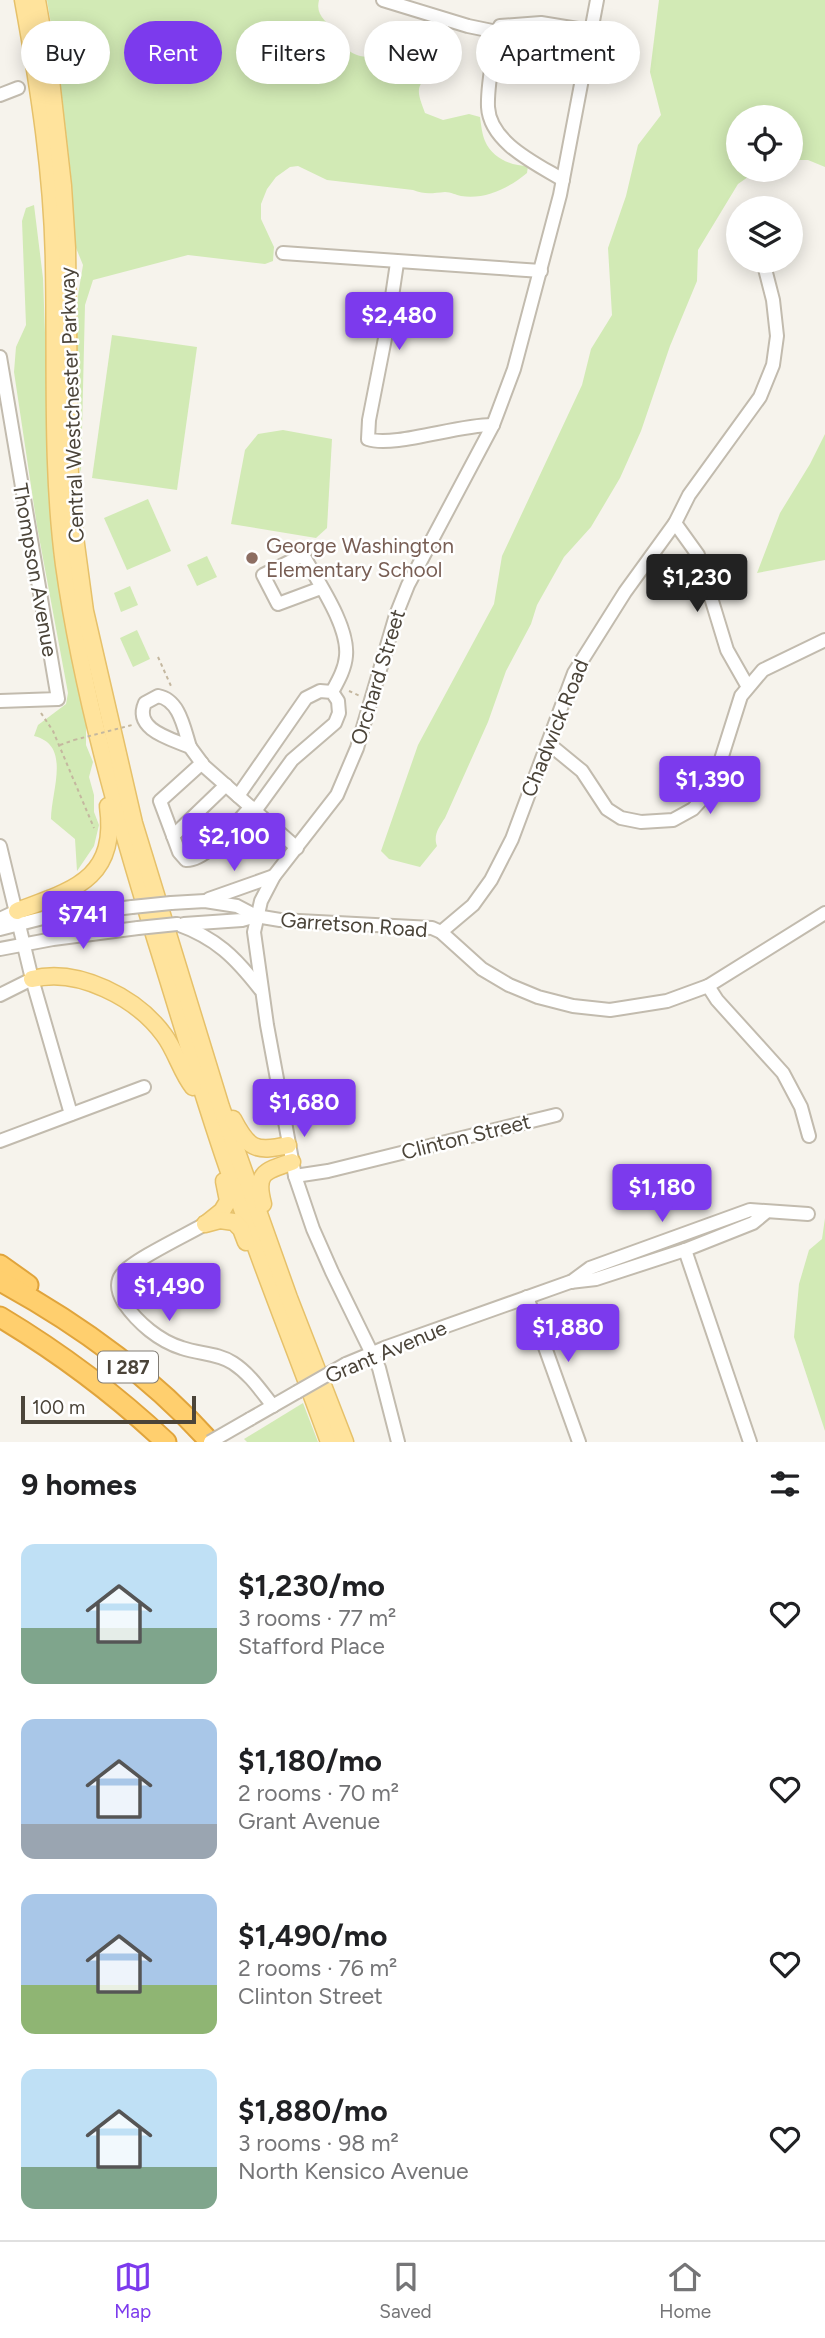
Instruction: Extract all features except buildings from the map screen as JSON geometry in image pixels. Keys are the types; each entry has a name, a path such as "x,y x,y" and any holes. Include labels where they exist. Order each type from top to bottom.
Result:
{"highway":[{"path":"0,1265 26,1282 37,1302"},
{"name":"I 287","path":"0,1281 95,1341 172,1405 210,1442"},
{"name":"I 287","path":"0,1317 69,1362 120,1401 166,1442"},
{"path":"0,1328 69,1362"}],"main road":[{"name":"Central Westchester Parkway","path":"23,0 41,101 52,210 56,461 60,525 75,628 99,737 128,852 222,1153 345,1442"},
{"name":"Central Westchester Parkway","path":"37,0 51,80 63,186 67,248 70,476 85,611 134,823 220,1107 330,1442"},
{"path":"18,917 83,883 98,867 105,852 110,826 99,737"},
{"path":"32,979 60,976 88,982 132,1004 164,1035 191,1085 204,1096"},
{"path":"220,1107 233,1119 241,1136 257,1149 270,1150 288,1145"},
{"path":"205,1224 222,1211 228,1201 221,1172 222,1153"},
{"path":"284,1302 280,1255 259,1187 262,1176 269,1170 293,1170"},
{"path":"205,1224 225,1220 238,1225 284,1302"}],"street":[{"path":"383,0 476,28"},
{"name":"Orchard Street","path":"592,21 597,0"},
{"path":"491,84 488,110 502,137 516,152 563,180"},
{"name":"Orchard Street","path":"256,916 274,876 337,795 357,748 396,615 408,585 494,425 514,369 541,271 563,180 580,84"},
{"path":"0,95 18,88"},
{"path":"283,253 541,271"},
{"path":"397,263 368,439 376,442 474,424 494,425"},
{"name":"Chadwick Road","path":"441,932 473,905 491,880 512,839 574,673 625,592 675,523 689,495 760,397 770,376 777,337 774,300 766,273"},
{"name":"Thompson Avenue","path":"0,357 6,437 58,699 32,700"},
{"path":"675,523 698,555 727,650 748,687"},
{"path":"321,588 278,604 263,575 303,555 342,626 346,655 332,692"},
{"path":"549,744 582,771 607,809 621,818 641,822 673,820 693,809 712,788 741,696 748,687 763,670 825,640"},
{"path":"238,796 306,698 320,691 332,692"},
{"path":"202,763 160,801 179,852 186,860 192,860 208,851 253,809 292,760 335,723 339,713 338,701 332,692"},
{"path":"0,701 32,700"},
{"path":"190,747 202,763 297,848"},
{"path":"173,835 226,785"},
{"path":"0,846 32,979 71,1114"},
{"path":"205,901 274,876"},
{"path":"0,919 47,917 205,901 237,906 256,916"},
{"name":"Garretson Road","path":"256,916 280,920 422,926 441,932 482,969 509,985 538,997 573,1006 610,1010 667,1001 708,986 825,913"},
{"path":"0,949 23,943 138,928 242,920 256,916"},
{"path":"256,916 254,945 293,1170 313,1229 379,1367 398,1442"},
{"path":"0,929 18,917"},
{"path":"177,924 200,932 217,944 238,962 261,991"},
{"path":"0,995 32,979"},
{"path":"708,986 717,1000 783,1073 801,1107 809,1136"},
{"path":"0,1141 144,1087"},
{"name":"Clinton Street","path":"293,1170 328,1171 556,1115"},
{"name":"Grant Avenue","path":"570,1282 590,1268 750,1210 807,1214"},
{"name":"Grant Avenue","path":"210,1442 346,1364 371,1353 570,1282 596,1279 685,1250 753,1223 765,1213"},
{"path":"205,1224 129,1267 119,1279 119,1292 137,1319 153,1333 181,1348 232,1362 257,1385 273,1406"},
{"path":"685,1250 750,1442"},
{"path":"527,1297 579,1442"}],"path":[{"path":"158,657 173,690"},
{"path":"345,689 371,701"},
{"path":"32,700 60,745 96,832"},
{"path":"60,745 132,725"}],"green space":[{"path":"47,0 319,0 320,14 325,21 236,21 236,84 350,84 350,52 364,57 364,84 421,84 419,93 425,113 443,120 469,114 480,117 484,138 492,152 509,163 528,166 527,173 496,192 470,197 447,192 425,193 327,180 298,166 290,167 276,177 261,204 261,219 274,247 273,261 265,264 188,255 93,280 85,305 81,472 74,449 77,301 83,265 74,243 72,185 60,84 110,84 110,21 50,21"},
{"path":"659,0 825,0 825,167 803,160 803,105 726,105 726,182 741,182 731,196 726,196 726,204 698,250 697,281 670,346 641,431 620,478 591,527 564,557 537,605 531,624 506,671 488,722 437,831 437,846 420,867 389,859 381,851 418,745 494,604 502,556 582,385 591,349 612,315 608,248 626,196 638,145 661,115 650,72"},
{"path":"34,205 43,278 52,525 55,540 53,553 62,578 78,689 86,711 86,745 93,762 89,777 94,795 94,812 99,825 94,846 77,871 75,839 51,819 57,770 53,749 46,741 34,736 38,725 66,704 68,693 37,526 14,372 16,347 26,325 22,221 26,208"},
{"path":"112,335 197,347 177,490 92,478"},
{"path":"283,430 332,439 327,528 316,538 231,524 245,450 258,434"},
{"path":"825,434 825,560 757,573 780,513"},
{"path":"148,499 171,551 127,570 104,518"},
{"path":"207,556 217,577 197,586 187,565"},
{"path":"130,586 138,605 121,612 114,593"},
{"path":"137,630 150,659 133,667 120,638"},
{"path":"825,1218 825,1431 794,1337 799,1284 809,1250 822,1239"},
{"path":"303,1403 318,1442 247,1442 244,1439"}],"place":[{"name":"George Washington Elementary School","path":"252,558"}]}
